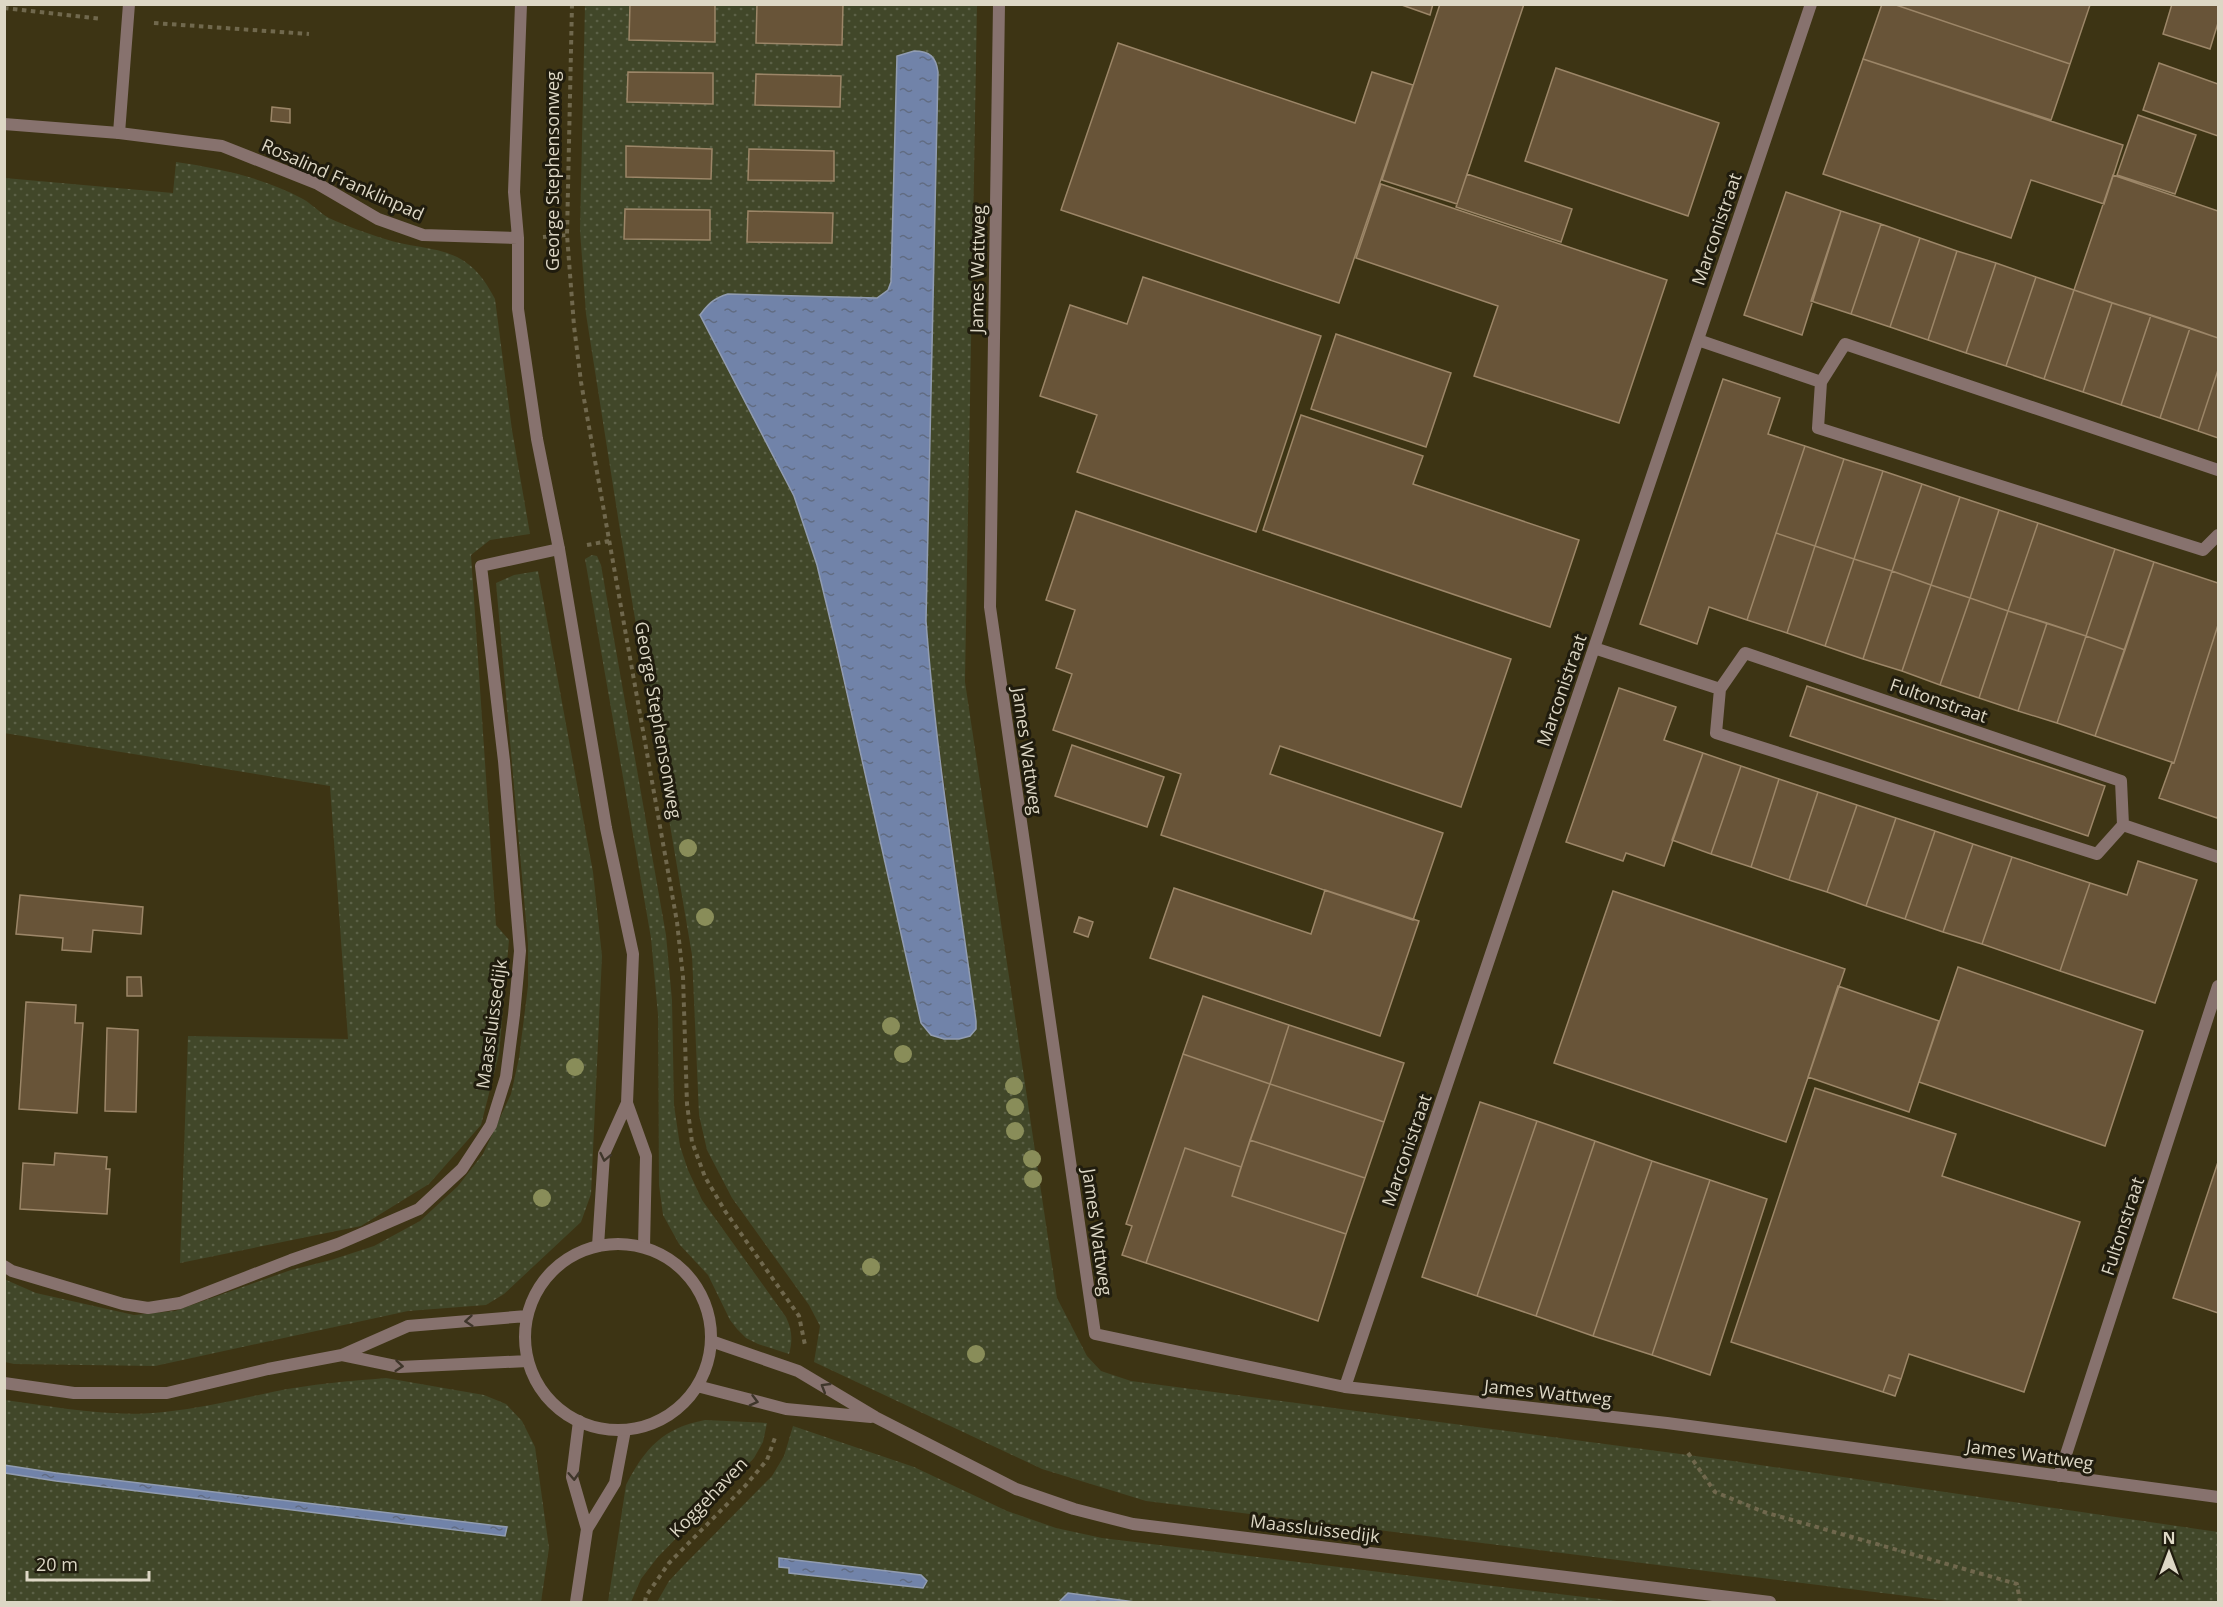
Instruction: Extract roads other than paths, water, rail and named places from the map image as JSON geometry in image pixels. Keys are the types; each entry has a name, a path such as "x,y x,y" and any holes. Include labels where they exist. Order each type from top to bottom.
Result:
{"street":[{"path":"120,133 129,4"},
{"name":"George Stephensonweg","path":"520,4 514,192 518,238 518,309 537,439 559,549 606,828 633,954 627,1103 604,1155 598,1246"},
{"name":"James Wattweg","path":"999,4 990,607 1095,1334 1345,1387 1667,1423 2218,1497"},
{"name":"Marconistraat","path":"1345,1387 1811,4"},
{"name":"Rosalind Franklinpad","path":"4,124 120,133 222,147 318,184 378,219 423,235 518,238"},
{"path":"1698,340 1821,382"},
{"path":"2218,470 1845,344 1821,382 1818,428 2203,550 2218,535"},
{"name":"Maassluissedijk","path":"4,1266 12,1271 123,1304 148,1308 180,1303 338,1244 419,1209 462,1169 491,1125 506,1077 520,951 504,761 481,566 559,549"},
{"path":"1594,648 1720,689"},
{"name":"Fultonstraat","path":"1745,652 2121,781 2122,825 2097,854 1716,733 1720,689 1745,652"},
{"path":"2122,825 2218,857"},
{"name":"Fultonstraat","path":"2060,1476 2218,986"},
{"name":"George Stephensonweg","path":"627,1103 646,1156 644,1247"},
{"path":"613,1244 644,1247 675,1263 699,1290 710,1323 711,1341 705,1372 698,1386 674,1412 659,1421 625,1430 593,1427 579,1421 552,1403 542,1391 528,1361 525,1346 527,1316 534,1296 545,1279 560,1264 578,1252 613,1244"},
{"path":"4,1383 74,1393 167,1393 268,1369 342,1355 408,1326 527,1316"},
{"name":"Maassluissedijk","path":"711,1341 798,1371 876,1417 1016,1489 1074,1509 1132,1524 1770,1602"},
{"path":"342,1355 400,1367 528,1361"},
{"name":"Maassluissedijk","path":"698,1386 786,1409 876,1417"},
{"path":"579,1421 572,1477 587,1529"},
{"path":"576,1602 587,1529 615,1483 625,1430"}],"water":[{"path":"914,51 924,52 931,56 936,62 938,72 926,621 941,771 976,1021 976,1029 970,1036 959,1039 944,1039 931,1035 921,1023 817,565 794,496 700,315 712,302 728,294 877,298 888,290 891,282 897,56"},
{"path":"4,1465 507,1527 505,1536 56,1481 5,1473"},
{"path":"779,1558 921,1575 927,1581 923,1588 789,1573 789,1568 779,1567"},
{"path":"1068,1593 1135,1602 1059,1602"}]}
